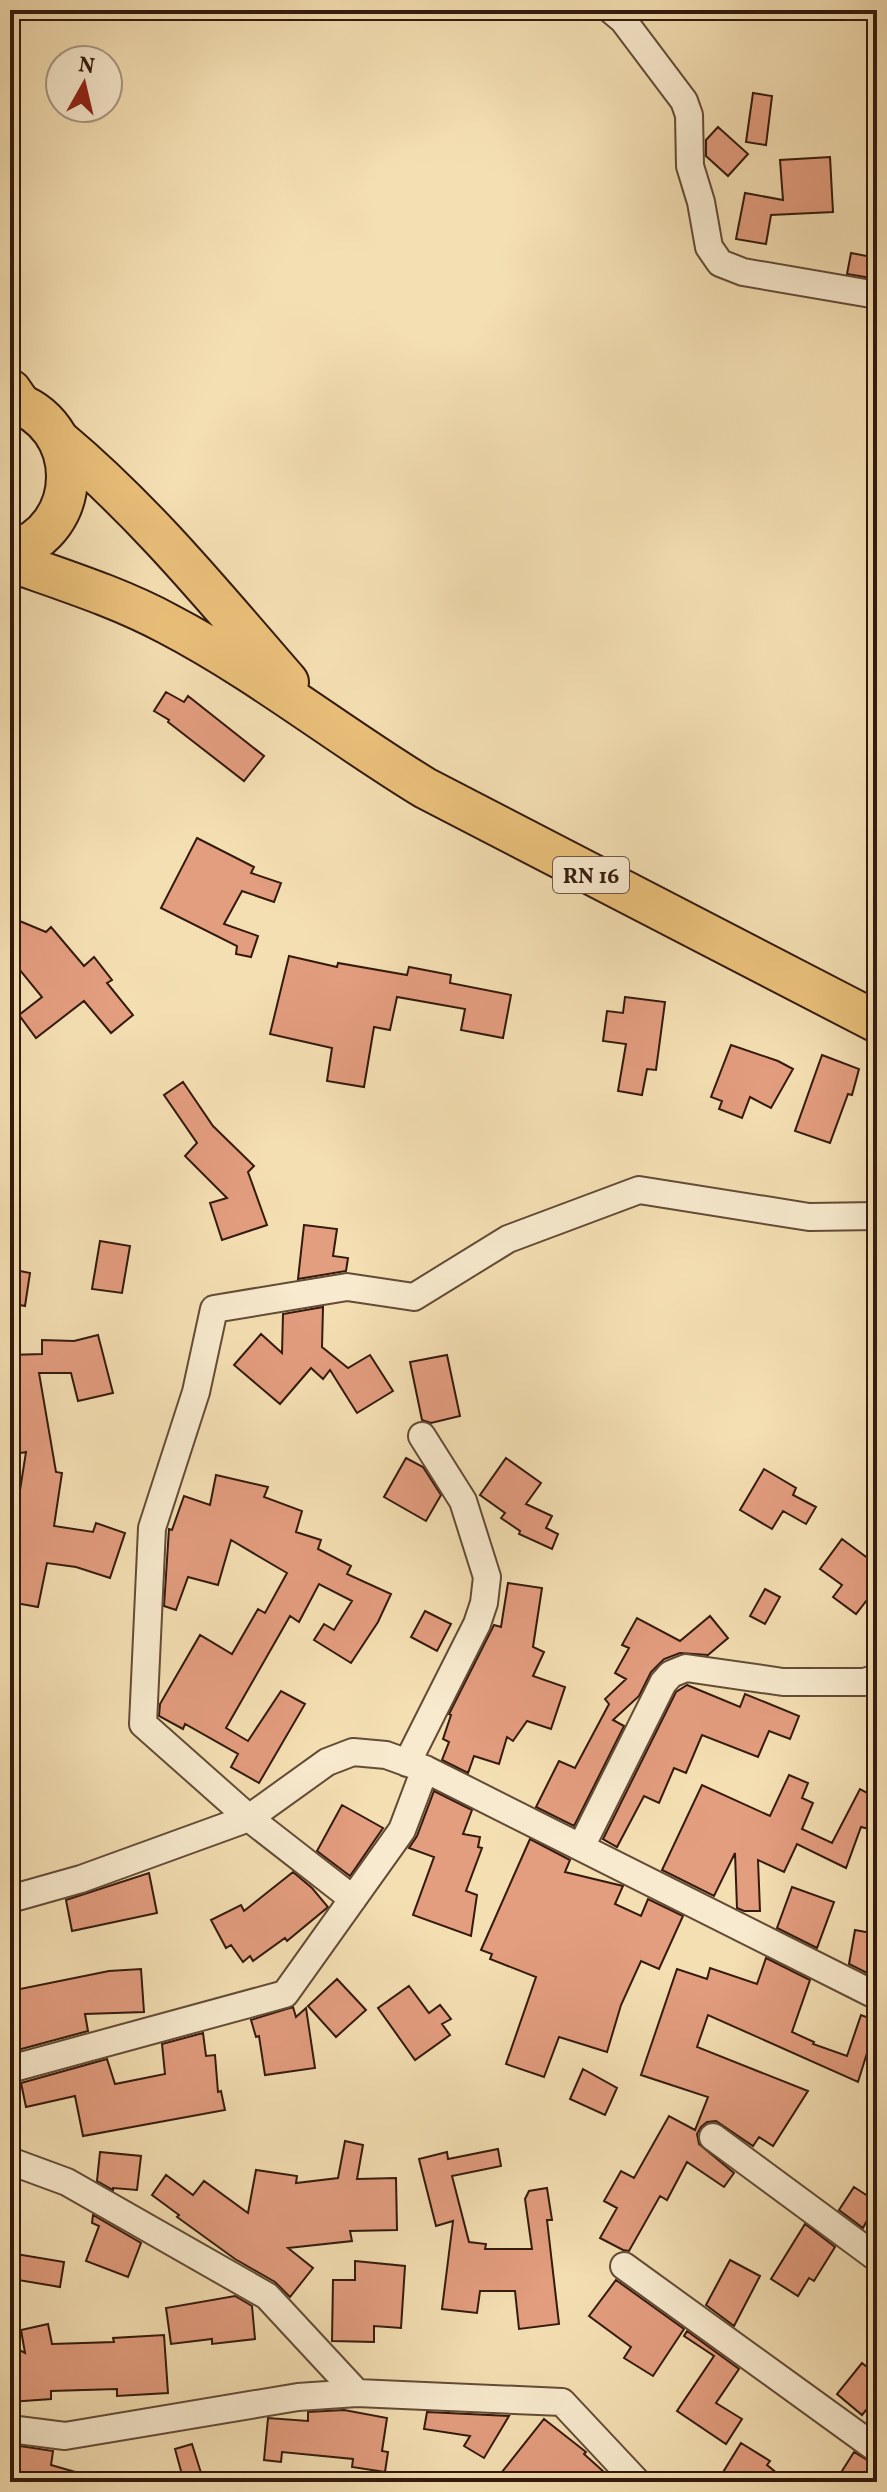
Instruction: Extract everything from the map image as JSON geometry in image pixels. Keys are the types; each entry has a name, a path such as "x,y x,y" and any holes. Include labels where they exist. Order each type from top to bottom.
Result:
{"main road":[{"path":"10,552 32,543 47,530 58,515 68,478 66,458 49,425 13,399"},
{"name":"RN 16","path":"59,440 100,474 163,539 314,713"},
{"name":"RN 16","path":"10,561 167,622 314,713 386,764 464,810 877,1022"}],"street":[{"path":"611,10 623,20 684,101 689,115 690,166 701,202 709,247 720,263 743,272 877,295"},
{"path":"353,1899 249,1818 143,1724 152,1528 196,1392 214,1309 347,1287 414,1297 508,1239 639,1190 809,1217 877,1216"},
{"path":"10,2069 285,1994 402,1830 416,1766 477,1624 484,1603 487,1577 463,1501 422,1436"},
{"path":"581,1847 663,1683 671,1674 686,1668 783,1682 864,1682 877,1678"},
{"path":"10,1899 81,1879 249,1818 327,1762 353,1752 386,1755 416,1766 877,1996"},
{"path":"713,2137 877,2258"},
{"path":"10,2161 67,2182 267,2296 357,2393"},
{"path":"624,2266 877,2449"},
{"path":"10,2429 65,2436 298,2397 357,2393 562,2402 637,2482"}],"building":[{"path":"753,93 772,96 766,145 746,142"},
{"path":"718,127 748,154 728,176 706,156 706,140"},
{"path":"830,157 833,212 771,215 766,244 736,239 745,193 783,200 780,160"},
{"path":"851,253 877,258 877,279 847,274"},
{"path":"166,692 184,702 188,696 264,756 244,781 154,711"},
{"path":"197,838 254,867 251,873 281,883 274,902 242,891 224,924 258,936 251,957 236,954 237,946 161,908"},
{"path":"10,917 46,932 51,927 84,966 94,957 112,980 107,983 133,1015 111,1033 84,1001 36,1038 19,1015 42,997 10,958"},
{"path":"289,956 337,967 338,963 407,975 409,967 451,975 450,983 511,995 503,1038 461,1030 465,1009 397,997 390,1030 374,1027 364,1087 327,1081 332,1048 270,1034"},
{"path":"625,997 665,1002 656,1070 647,1069 642,1095 618,1091 626,1044 603,1041 607,1011 623,1013"},
{"path":"731,1045 793,1069 771,1108 750,1097 742,1118 719,1109 722,1101 711,1097"},
{"path":"822,1055 859,1069 852,1095 848,1094 830,1143 795,1131"},
{"path":"183,1082 213,1126 254,1166 248,1172 267,1225 222,1240 210,1203 227,1198 185,1156 197,1143 164,1095"},
{"path":"304,1225 337,1229 333,1256 348,1258 346,1271 298,1279"},
{"path":"100,1241 130,1246 122,1293 92,1289"},
{"path":"10,1269 30,1273 25,1306 10,1303"},
{"path":"323,1307 322,1347 348,1368 370,1355 393,1391 357,1413 330,1370 323,1379 311,1368 280,1404 234,1365 261,1334 282,1353 283,1314"},
{"path":"98,1335 113,1393 78,1401 71,1373 39,1373 56,1472 62,1473 54,1526 93,1532 96,1523 125,1533 110,1578 76,1567 47,1563 38,1607 10,1602 10,1534 13,1535 26,1452 10,1455 10,1355 42,1354 42,1340 74,1341"},
{"path":"447,1355 460,1416 431,1423 422,1420 410,1362"},
{"path":"406,1458 423,1467 441,1495 426,1521 384,1497"},
{"path":"506,1458 541,1483 526,1504 552,1516 546,1528 558,1534 552,1549 519,1534 520,1531 501,1518 505,1513 480,1495"},
{"path":"764,1469 796,1488 793,1495 816,1507 806,1524 783,1511 772,1529 740,1510"},
{"path":"216,1475 268,1487 264,1497 302,1511 296,1532 321,1540 318,1549 351,1566 347,1574 391,1594 378,1622 351,1663 314,1640 324,1624 334,1630 352,1601 319,1584 299,1622 290,1616 226,1728 248,1741 281,1691 305,1704 259,1783 231,1767 238,1754 185,1724 183,1729 159,1716 160,1704 200,1635 232,1654 258,1609 265,1613 287,1573 231,1540 218,1585 188,1577 176,1610 164,1606 169,1529 172,1530 184,1496 210,1505"},
{"path":"842,1539 877,1565 877,1587 856,1614 833,1597 842,1585 820,1569"},
{"path":"508,1583 542,1588 533,1647 544,1652 533,1676 565,1687 551,1729 527,1721 513,1741 507,1737 499,1764 474,1756 468,1773 442,1760 449,1742 443,1739 449,1714 494,1625 501,1627"},
{"path":"765,1589 780,1597 765,1624 750,1616"},
{"path":"425,1611 451,1624 437,1651 411,1637"},
{"path":"710,1616 728,1638 708,1655 680,1653 664,1659 651,1672 639,1696 613,1720 624,1726 574,1826 536,1807 559,1761 575,1768 609,1704 605,1699 626,1679 615,1673 629,1648 622,1645 637,1618 680,1641"},
{"path":"687,1685 740,1707 745,1694 799,1716 790,1739 769,1731 758,1757 702,1735 686,1773 674,1768 659,1803 644,1796 617,1847 603,1839 676,1692"},
{"path":"789,1775 808,1783 802,1798 813,1803 802,1829 832,1843 860,1789 877,1798 877,1831 861,1827 846,1868 797,1844 784,1872 758,1860 760,1911 737,1908 735,1853 714,1896 662,1870 702,1785 770,1816"},
{"path":"434,1791 472,1810 463,1834 480,1837 478,1847 482,1848 466,1891 477,1895 471,1936 413,1915 434,1857 409,1848 417,1836"},
{"path":"342,1805 383,1828 350,1876 317,1851"},
{"path":"530,1839 570,1860 565,1872 623,1886 615,1904 641,1916 648,1899 683,1916 659,1969 641,1961 621,2005 607,2052 559,2037 544,2077 506,2064 536,1977 490,1959 492,1954 481,1950"},
{"path":"293,1872 328,1907 287,1941 285,1938 253,1961 250,1956 243,1962 231,1945 226,1948 211,1920 241,1905 244,1911"},
{"path":"149,1873 157,1913 72,1931 66,1900"},
{"path":"792,1887 834,1902 817,1948 777,1928"},
{"path":"855,1930 877,1934 877,1978 849,1964"},
{"path":"766,1958 810,1980 792,2032 813,2044 847,2056 861,2015 877,2021 858,2082 708,2015 697,2047 808,2091 773,2146 759,2137 753,2146 716,2121 707,2122 697,2134 699,2144 734,2173 724,2187 687,2162 667,2200 660,2196 629,2251 600,2238 617,2208 604,2201 621,2171 634,2178 669,2116 695,2130 708,2097 641,2075 677,1969 707,1979 710,1968 757,1984"},
{"path":"141,1969 144,2012 85,2014 88,2031 14,2051 13,2043 10,2044 10,1991 109,1971"},
{"path":"337,1979 366,2010 336,2037 308,2006"},
{"path":"409,1986 429,2013 440,2005 451,2019 442,2024 450,2035 415,2060 378,2008"},
{"path":"293,2007 296,2017 306,2008 315,2068 265,2075 259,2036 256,2037 251,2020"},
{"path":"203,2033 206,2056 215,2055 218,2092 221,2091 225,2110 83,2136 75,2096 26,2107 21,2083 107,2059 115,2084 165,2074 162,2044"},
{"path":"583,2069 617,2088 605,2115 570,2099"},
{"path":"345,2141 363,2145 357,2179 396,2178 397,2230 350,2231 352,2241 288,2248 313,2268 290,2297 275,2282 235,2259 152,2195 166,2175 193,2195 204,2181 248,2213 256,2170 297,2176 296,2183 338,2178"},
{"path":"498,2149 501,2166 452,2176 469,2242 486,2244 485,2249 532,2249 525,2199 529,2191 547,2188 552,2220 547,2220 559,2324 519,2329 515,2291 480,2291 477,2313 442,2309 453,2221 436,2226 419,2159 447,2152 448,2159"},
{"path":"100,2152 141,2156 137,2190 113,2190 97,2181"},
{"path":"854,2187 877,2202 863,2228 839,2210"},
{"path":"93,2215 141,2243 128,2277 86,2261 99,2226 92,2223"},
{"path":"805,2224 835,2247 814,2281 809,2278 798,2296 771,2279"},
{"path":"10,2253 64,2262 60,2287 12,2279"},
{"path":"730,2260 760,2276 734,2326 706,2305"},
{"path":"355,2261 405,2266 401,2328 374,2326 374,2342 332,2341 333,2280 355,2280"},
{"path":"616,2280 684,2329 653,2376 624,2358 631,2347 589,2316"},
{"path":"235,2296 252,2306 255,2339 212,2344 212,2339 171,2344 166,2308"},
{"path":"48,2324 52,2344 114,2342 113,2338 164,2335 168,2393 117,2396 117,2389 51,2391 51,2399 10,2402 10,2345 25,2353 21,2330"},
{"path":"687,2331 739,2369 716,2403 742,2419 726,2444 677,2411 714,2356 684,2336"},
{"path":"862,2363 877,2375 877,2397 862,2415 837,2394"},
{"path":"344,2410 387,2418 382,2451 388,2452 385,2472 352,2467 353,2459 282,2452 281,2462 264,2460 268,2418 308,2421 308,2412"},
{"path":"427,2412 509,2416 484,2458 464,2446 470,2436 424,2429"},
{"path":"544,2419 586,2452 584,2454 615,2482 494,2482"},
{"path":"741,2443 770,2461 767,2465 788,2482 717,2482"},
{"path":"192,2444 202,2476 184,2482 175,2449"},
{"path":"20,2446 53,2451 51,2465 93,2477 93,2482 16,2482"},
{"path":"854,2452 877,2466 877,2482 835,2482"}]}
